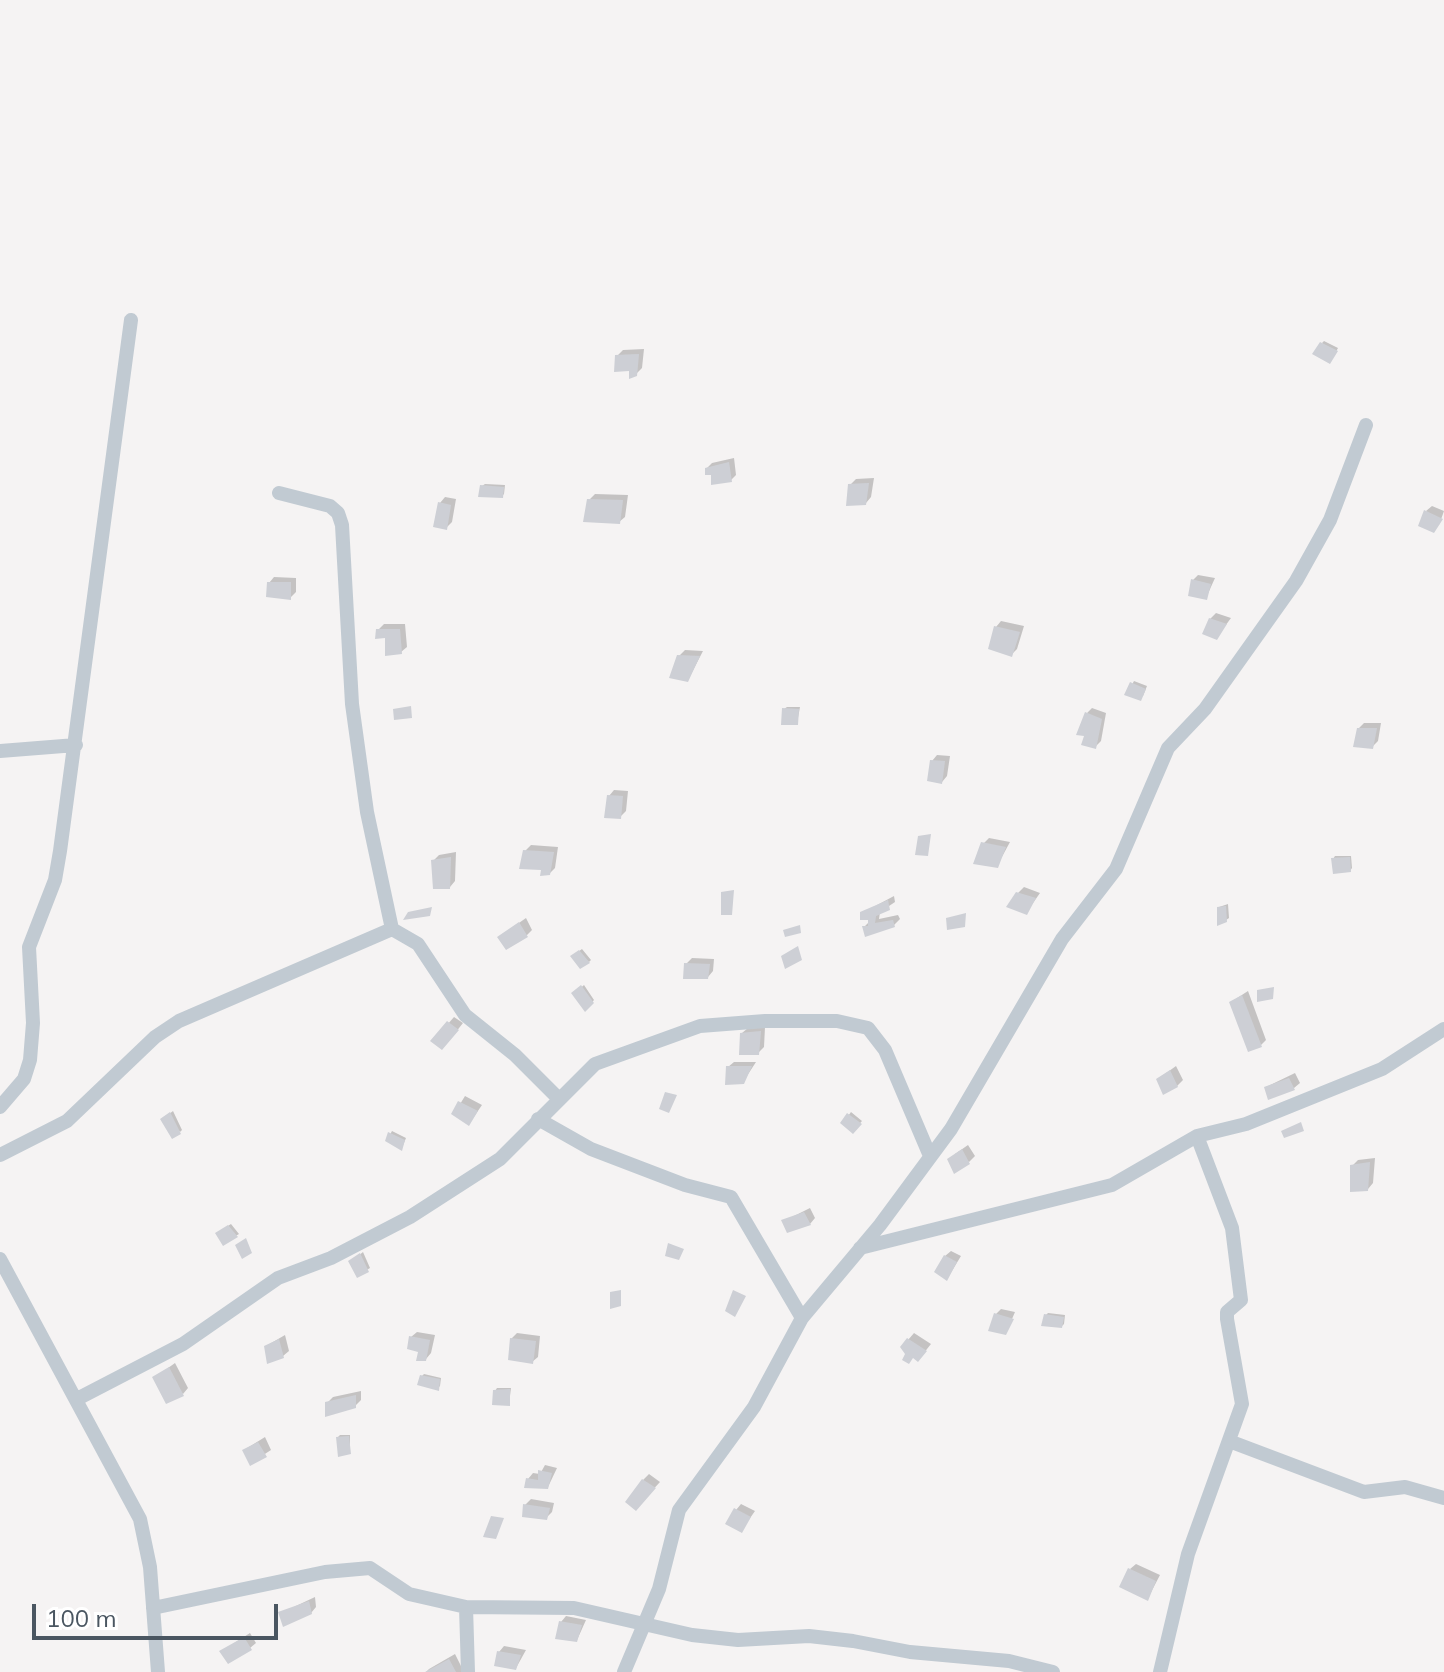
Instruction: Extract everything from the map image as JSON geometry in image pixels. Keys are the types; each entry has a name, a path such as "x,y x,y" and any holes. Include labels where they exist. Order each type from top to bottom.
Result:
{"street":[{"path":"0,1107 24,1079 30,1060 33,1013 29,947 55,880 76,745 131,320"},
{"path":"624,1672 659,1589 679,1510 754,1407 802,1318 930,1156 993,1061 1062,939 1116,869 1168,748 1205,709 1296,581 1330,520 1366,425"},
{"path":"279,493 330,506 338,513 342,525 352,704 367,812 392,929 418,944 465,1015 515,1055 558,1098"},
{"path":"0,751 76,745"},
{"path":"0,1155 67,1121 155,1037 179,1021 392,929"},
{"path":"77,1399 183,1344 278,1278 331,1258 410,1217 500,1159 595,1064 700,1026 765,1021 858,1023 877,1036 885,1050 930,1156"},
{"path":"860,1248 1112,1185 1197,1136 1246,1124 1382,1069 1444,1029"},
{"path":"538,1119 591,1149 685,1185 731,1197 802,1318"},
{"path":"1160,1672 1188,1554 1243,1394 1227,1319 1227,1312 1241,1300 1236,1250 1227,1208 1197,1136"},
{"path":"0,1259 140,1519 153,1608 158,1672"},
{"path":"1229,1441 1364,1492 1405,1487 1444,1498"},
{"path":"153,1608 355,1567 384,1574 409,1594 466,1607 574,1608 642,1625 738,1640 809,1636 910,1652 1009,1661 1053,1672"},
{"path":"466,1607 468,1672"}],"building":[{"path":"1320,342 1338,351 1330,364 1312,354"},
{"path":"639,354 637,376 629,379 629,371 614,372 615,355"},
{"path":"729,462 732,482 711,485 711,475 705,475 705,468"},
{"path":"869,483 866,505 846,506 848,484"},
{"path":"480,485 504,487 503,498 478,497"},
{"path":"587,499 623,500 620,524 583,522"},
{"path":"438,502 451,505 447,530 433,527"},
{"path":"1424,510 1443,519 1434,533 1418,526"},
{"path":"1191,579 1211,584 1207,600 1188,596"},
{"path":"267,582 291,582 291,600 266,597"},
{"path":"1209,618 1227,624 1217,640 1202,634"},
{"path":"994,626 1020,632 1012,657 988,649"},
{"path":"376,629 400,629 402,654 385,656 385,638 375,639"},
{"path":"677,655 700,656 688,682 669,678"},
{"path":"1130,682 1146,689 1141,701 1124,695"},
{"path":"411,706 412,718 394,720 393,709"},
{"path":"782,708 799,709 798,725 781,725"},
{"path":"1085,712 1102,719 1096,749 1081,745 1084,736 1076,735"},
{"path":"1357,728 1377,728 1373,749 1353,747"},
{"path":"930,760 945,761 942,784 927,781"},
{"path":"607,795 623,796 621,819 604,818"},
{"path":"931,834 928,856 915,855 918,836"},
{"path":"981,842 1006,847 998,868 973,864"},
{"path":"523,850 554,852 550,875 540,876 541,870 519,869"},
{"path":"451,857 450,889 433,889 431,860"},
{"path":"1350,857 1351,872 1333,874 1331,858"},
{"path":"734,890 732,915 721,915 721,892"},
{"path":"1016,892 1036,898 1027,915 1006,907"},
{"path":"888,900 890,910 876,916 875,923 893,920 895,927 865,937 862,926 868,926 868,920 860,920 860,912"},
{"path":"1226,906 1227,922 1217,926 1217,907"},
{"path":"432,907 430,916 403,920 408,912"},
{"path":"966,913 965,927 947,930 946,918"},
{"path":"519,922 528,937 506,950 497,937"},
{"path":"800,925 801,933 785,937 783,930"},
{"path":"798,946 802,960 785,969 781,956"},
{"path":"579,950 590,963 580,969 570,956"},
{"path":"684,963 710,964 708,979 683,979"},
{"path":"581,985 594,1003 585,1012 571,993"},
{"path":"1274,987 1273,999 1257,1002 1257,990"},
{"path":"1242,995 1262,1047 1248,1052 1229,1002"},
{"path":"447,1021 459,1030 442,1050 430,1041"},
{"path":"761,1031 759,1055 739,1055 740,1033"},
{"path":"726,1066 752,1066 744,1084 725,1085"},
{"path":"1170,1070 1178,1087 1163,1095 1156,1079"},
{"path":"1289,1078 1295,1090 1268,1100 1264,1087"},
{"path":"665,1092 677,1095 669,1113 659,1109"},
{"path":"458,1101 478,1111 469,1126 451,1114"},
{"path":"170,1112 181,1134 172,1139 160,1119"},
{"path":"847,1113 862,1124 853,1134 840,1123"},
{"path":"1301,1122 1304,1131 1284,1138 1281,1131"},
{"path":"388,1132 405,1140 402,1151 385,1141"},
{"path":"962,1149 970,1164 954,1174 947,1159"},
{"path":"1370,1162 1368,1191 1350,1192 1350,1165"},
{"path":"804,1212 811,1225 787,1233 781,1220"},
{"path":"228,1225 238,1237 223,1246 215,1233"},
{"path":"246,1238 252,1253 242,1259 235,1245"},
{"path":"668,1243 684,1249 679,1260 665,1256"},
{"path":"360,1253 369,1272 357,1278 348,1261"},
{"path":"944,1255 957,1262 947,1281 934,1272"},
{"path":"621,1290 621,1306 610,1309 610,1292"},
{"path":"733,1290 746,1296 735,1317 725,1311"},
{"path":"994,1313 1014,1319 1006,1335 988,1331"},
{"path":"1044,1314 1064,1317 1062,1328 1041,1326"},
{"path":"409,1336 430,1340 426,1361 416,1361 418,1352 407,1349"},
{"path":"510,1338 536,1341 533,1364 508,1360"},
{"path":"907,1338 927,1351 918,1362 913,1358 909,1364 902,1360 905,1354 900,1347"},
{"path":"279,1339 284,1358 267,1364 264,1346"},
{"path":"169,1367 184,1396 166,1404 152,1377"},
{"path":"420,1375 440,1379 439,1391 417,1385"},
{"path":"510,1389 510,1406 492,1405 493,1390"},
{"path":"356,1395 356,1408 325,1417 325,1402"},
{"path":"349,1436 351,1454 338,1457 336,1437"},
{"path":"258,1442 267,1457 250,1466 242,1450"},
{"path":"538,1470 552,1473 548,1489 524,1488 526,1478 538,1480"},
{"path":"642,1479 656,1488 636,1511 625,1502"},
{"path":"523,1504 550,1508 547,1520 522,1517"},
{"path":"734,1508 751,1517 742,1533 725,1524"},
{"path":"491,1516 504,1518 496,1539 483,1537"},
{"path":"1128,1568 1156,1581 1148,1601 1119,1587"},
{"path":"309,1601 312,1614 283,1627 278,1612"},
{"path":"559,1621 582,1625 577,1642 555,1639"},
{"path":"244,1637 252,1650 228,1664 219,1651"},
{"path":"497,1651 521,1655 516,1670 494,1666"},
{"path":"449,1659 456,1672 425,1672"}]}
